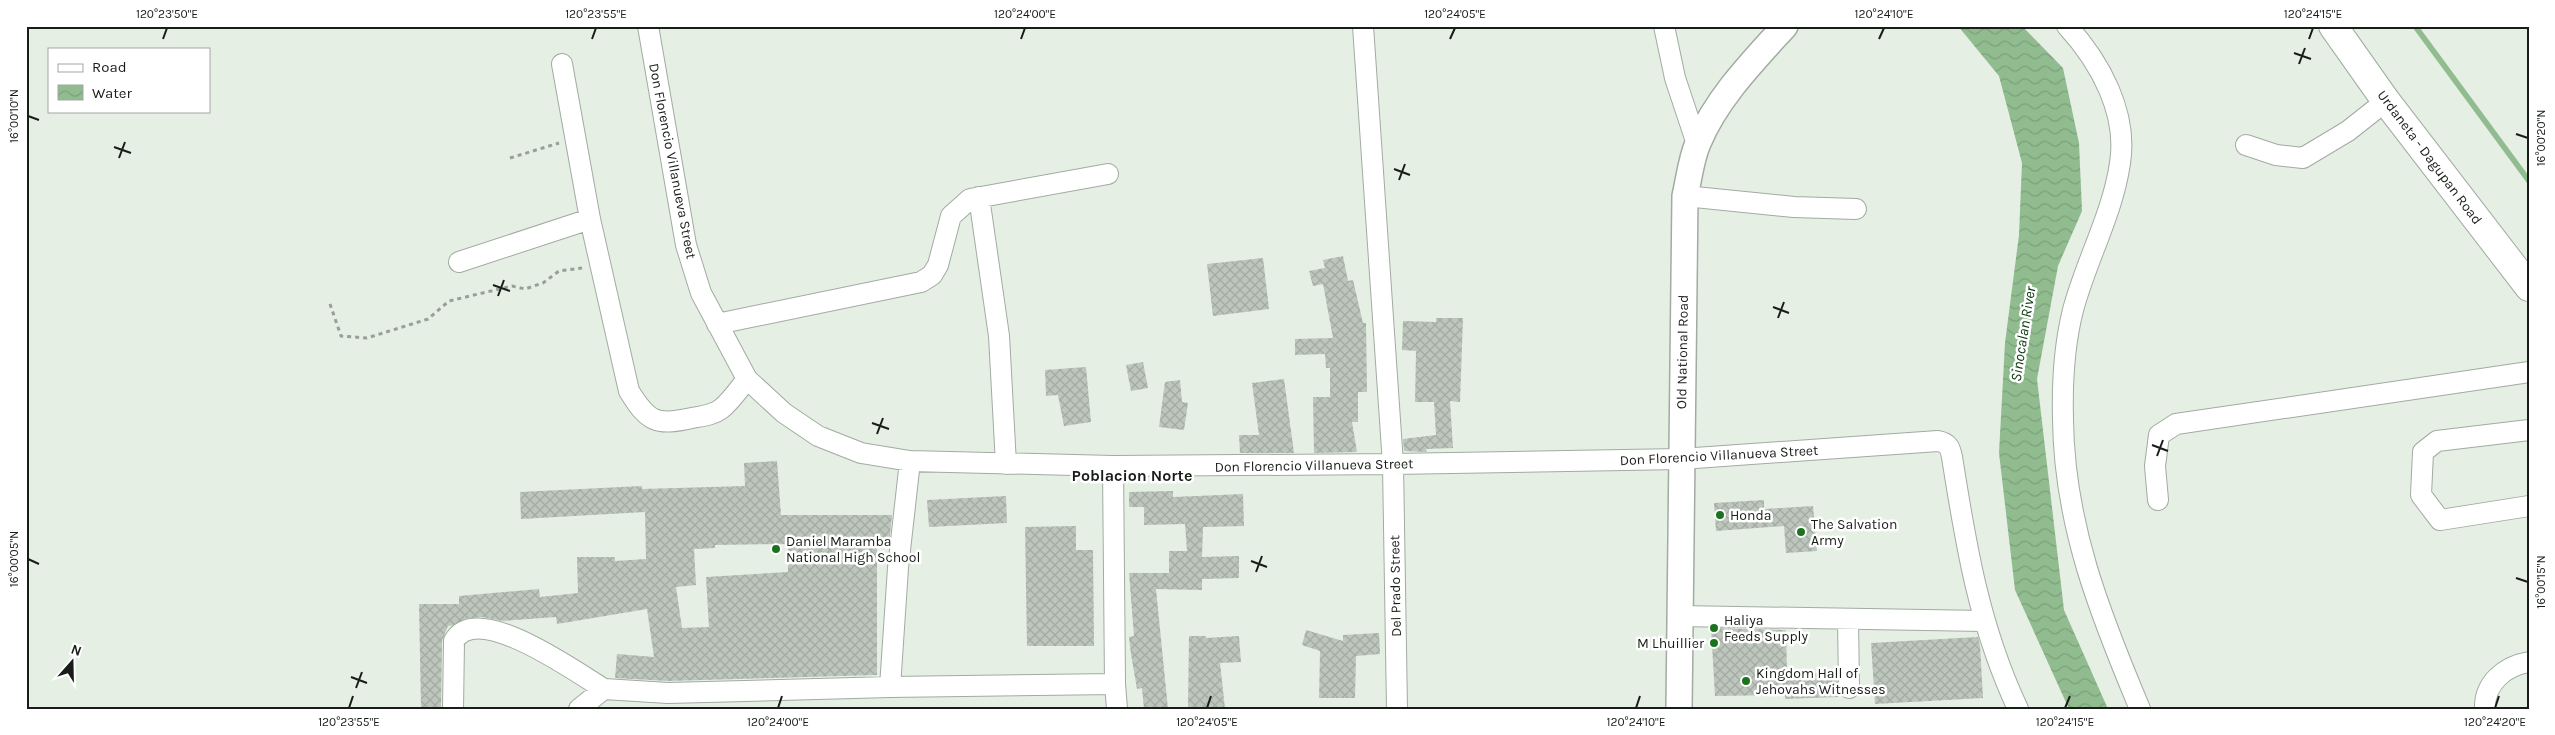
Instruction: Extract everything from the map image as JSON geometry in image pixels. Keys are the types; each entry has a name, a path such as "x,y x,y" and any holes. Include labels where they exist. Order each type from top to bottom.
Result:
{"highway":[{"name":"Urdaneta - Dagupan Road","path":"2333,26 2386,101 2529,287"}],"main road":[{"name":"Old National Road","path":"1678,709 1685,196 1697,144 1717,109 1750,65 1785,26"}],"street":[{"name":"Don Florencio Villanueva Street","path":"648,26 686,245 701,293 747,379 784,413 818,436 861,453 910,461 1113,466 1681,459 1945,442 1950,447 1966,550 1984,621"},
{"name":"Del Prado Street","path":"1363,26 1393,464 1397,709"},
{"path":"1664,26 1675,78 1697,144"},
{"path":"2067,26 2099,67 2114,105 2121,130 2120,162 2108,208 2073,311 2064,364 2063,421 2070,493 2084,562 2102,617 2140,709"},
{"path":"562,64 590,219 629,391 642,412 657,420 670,423 709,415 721,409 747,379"},
{"path":"2246,145 2276,155 2303,158 2348,131 2386,101"},
{"path":"716,324 920,282 932,275 938,265 951,216 970,199 1108,174"},
{"path":"1685,196 1794,207 1856,209"},
{"path":"979,198 999,336 1006,464"},
{"path":"458,262 590,219"},
{"path":"2158,500 2155,466 2159,435 2176,424 2529,372"},
{"path":"2529,430 2437,441 2423,452 2421,495 2440,520 2529,506"},
{"path":"890,687 898,568 910,461"},
{"path":"1113,466 1115,684 1117,709"},
{"path":"1679,616 1984,621 1992,649 2018,709"},
{"path":"1848,619 1849,688"},
{"path":"453,709 454,641 458,633 469,628 492,630 512,636 604,689 668,693 890,687 1115,684"},
{"path":"2485,709 2490,685 2495,679 2503,672 2529,662"},
{"path":"579,709 604,689"}],"path":[{"path":"510,158 576,138"},
{"path":"330,304 341,336 367,338 428,319 449,301 512,286 524,289 543,282 560,271 600,265"}],"water":[{"name":"Sinocalan River","path":"1958,26 2022,26 2063,68 2079,143 2082,211 2058,266 2037,379 2064,610 2108,709 2069,709 2015,590 1999,453 2005,343 2019,235 2022,163 1999,76"}],"building":[{"path":"1343,256 1348,281 1353,280 1363,323 1366,323 1367,392 1358,392 1358,422 1352,422 1357,452 1314,453 1313,397 1330,397 1330,368 1326,368 1325,354 1295,355 1295,339 1333,338 1323,284 1313,286 1309,271 1325,268 1323,260"},
{"path":"1263,258 1269,309 1213,316 1207,264"},
{"path":"1436,318 1463,318 1460,402 1450,401 1453,448 1426,449 1427,452 1404,451 1403,439 1436,435 1434,402 1415,402 1416,351 1402,350 1403,321 1436,322"},
{"path":"1143,362 1148,388 1131,391 1126,365"},
{"path":"1086,367 1091,422 1064,426 1058,395 1046,396 1045,370"},
{"path":"1284,379 1294,453 1240,453 1239,435 1259,435 1252,383"},
{"path":"1180,380 1182,402 1188,403 1184,430 1159,427 1165,382"},
{"path":"777,461 781,515 892,515 889,545 877,545 877,675 668,681 615,678 617,654 654,657 647,609 557,624 556,617 503,621 482,617 465,619 448,626 442,641 441,709 421,709 419,604 459,604 459,596 539,589 540,597 578,593 577,557 615,557 615,561 646,559 645,512 521,519 520,492 642,486 642,489 745,486 744,463","holes":["788,544 788,572 706,577 709,627 682,628 676,587 696,585 694,549 715,548 715,545"]},
{"path":"1173,491 1173,497 1243,494 1244,526 1203,527 1202,557 1239,556 1239,578 1202,579 1202,590 1156,589 1168,709 1144,709 1142,688 1137,689 1129,637 1134,636 1129,573 1169,573 1169,551 1187,551 1185,524 1144,525 1144,507 1129,507 1129,492"},
{"path":"1006,496 1007,523 929,527 927,500"},
{"path":"1764,500 1764,509 1813,506 1817,551 1786,553 1784,526 1716,531 1714,503"},
{"path":"1076,526 1076,550 1093,550 1094,646 1027,646 1025,527"},
{"path":"1711,628 1786,630 1787,675 1837,672 1839,697 1785,699 1785,695 1715,696"},
{"path":"1306,630 1343,641 1343,635 1379,633 1380,654 1356,656 1355,698 1319,698 1320,651 1302,645"},
{"path":"1189,636 1206,636 1206,638 1239,636 1241,662 1220,663 1225,709 1188,709"},
{"path":"1978,637 1983,698 1875,704 1871,643"}],"waterway":[{"path":"2415,26 2529,181"}],"place":[{"name":"Honda","path":"1720,515"},
{"name":"The Salvation Army","path":"1801,532"},
{"name":"Daniel Maramba National High School","path":"776,549"},
{"name":"Haliya Feeds Supply","path":"1714,628"},
{"name":"M Lhuillier","path":"1714,643"},
{"name":"Kingdom Hall of Jehovahs Witnesses","path":"1746,681"}],"district":[{"name":"Poblacion Norte","path":"1132,475"}]}
